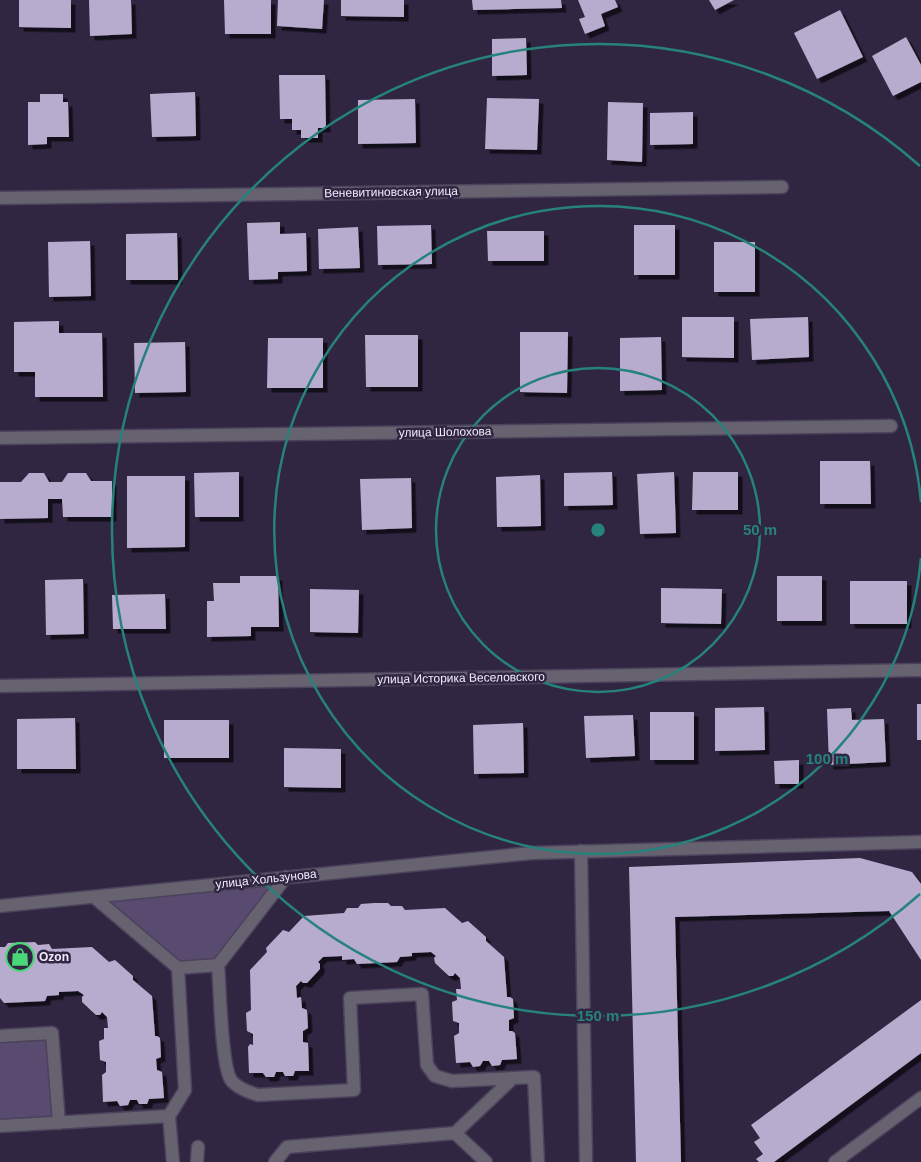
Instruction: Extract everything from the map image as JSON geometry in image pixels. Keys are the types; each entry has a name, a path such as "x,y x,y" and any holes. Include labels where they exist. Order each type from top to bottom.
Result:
{"street":[{"name":"Веневитиновская улица","path":"0,198 782,187"},
{"name":"улица Шолохова","path":"0,438 891,426"},
{"name":"улица Историка Веселовского","path":"0,686 921,670"},
{"name":"улица Хользунова","path":"0,906 532,853 921,842"},
{"path":"581,851 586,1162"},
{"path":"286,877 218,965 225,1063 231,1080 243,1090 258,1095 354,1090 350,998 422,994 426,1065 435,1076 452,1081 534,1077 538,1162"},
{"path":"94,897 178,968 218,965"},
{"path":"173,1162 169,1116 185,1090 178,968"},
{"path":"0,1036 52,1033 58,1122"},
{"path":"275,1162 287,1147 455,1133 513,1078"},
{"path":"835,1162 921,1098"},
{"path":"0,1126 169,1116"},
{"path":"455,1133 486,1162"},
{"path":"197,1162 198,1147"}],"shaded area":[{"path":"286,877 218,965 178,968 94,897"},
{"path":"52,1033 59,1123 0,1126 0,1036"}],"building":[{"path":"19,0 71,0 71,28 19,27"},
{"path":"89,0 131,0 132,34 90,36"},
{"path":"224,0 271,0 271,34 225,34"},
{"path":"278,0 324,0 322,29 277,26"},
{"path":"341,0 404,0 404,17 341,16"},
{"path":"472,0 561,0 562,8 473,10"},
{"path":"578,0 615,0 618,7 601,14 605,26 585,34 579,19 585,17"},
{"path":"709,0 734,0 715,10"},
{"path":"840,10 863,57 817,79 794,33"},
{"path":"906,37 921,65 921,82 893,96 872,56"},
{"path":"526,38 527,75 492,76 492,39"},
{"path":"279,75 325,75 326,128 318,128 318,138 301,138 301,130 292,130 292,119 280,119"},
{"path":"195,92 196,136 152,137 150,94"},
{"path":"40,94 63,94 63,102 68,102 69,137 47,137 47,144 28,145 28,102 40,102"},
{"path":"487,98 539,99 537,150 485,149"},
{"path":"415,99 416,143 358,144 358,100"},
{"path":"608,102 643,103 642,162 607,160"},
{"path":"693,112 693,144 650,145 650,113"},
{"path":"280,222 280,234 306,233 307,271 278,272 278,279 249,280 247,223"},
{"path":"431,225 432,264 378,265 377,226"},
{"path":"634,225 675,225 675,275 634,275"},
{"path":"358,227 360,268 319,269 318,229"},
{"path":"487,231 544,231 544,261 488,261"},
{"path":"177,233 178,280 126,280 126,234"},
{"path":"90,241 91,296 49,297 48,242"},
{"path":"714,242 755,242 755,292 714,292"},
{"path":"682,317 734,317 734,358 682,357"},
{"path":"808,317 809,357 752,360 750,319"},
{"path":"59,321 59,333 102,333 103,397 35,397 35,372 14,372 14,322"},
{"path":"520,332 568,332 567,393 520,392"},
{"path":"365,335 418,335 418,387 366,387"},
{"path":"661,337 662,390 620,391 620,338"},
{"path":"268,338 323,338 323,388 267,388"},
{"path":"185,342 186,392 135,393 134,343"},
{"path":"820,461 870,461 871,504 820,504"},
{"path":"239,472 239,517 195,517 194,473"},
{"path":"612,472 613,505 564,506 564,473"},
{"path":"674,472 676,533 640,534 637,474"},
{"path":"693,472 738,472 738,510 692,510"},
{"path":"29,473 44,473 49,482 62,482 68,473 86,473 91,481 112,481 112,517 63,517 62,499 48,499 48,518 0,519 0,482 21,482"},
{"path":"540,475 541,526 497,527 496,477"},
{"path":"127,476 185,476 185,547 127,548"},
{"path":"411,478 412,528 362,530 360,479"},
{"path":"240,576 278,576 279,627 251,627 251,636 207,637 207,601 214,601 213,583 240,583"},
{"path":"777,576 822,576 822,621 777,621"},
{"path":"83,579 84,634 46,635 45,580"},
{"path":"850,581 907,581 907,624 850,624"},
{"path":"661,588 722,589 721,624 661,623"},
{"path":"310,589 359,590 358,633 310,632"},
{"path":"165,594 166,629 113,629 112,595"},
{"path":"917,704 921,704 921,740 917,740"},
{"path":"764,707 765,750 715,751 715,708"},
{"path":"851,708 852,720 884,719 886,762 829,765 827,709"},
{"path":"650,712 694,712 694,760 650,760"},
{"path":"633,715 635,756 586,758 584,716"},
{"path":"75,718 76,769 17,769 17,719"},
{"path":"164,720 229,720 229,758 164,758"},
{"path":"523,723 524,773 474,774 473,725"},
{"path":"284,748 341,749 341,788 284,787"},
{"path":"799,760 799,784 775,784 774,761"},
{"path":"860,858 912,872 921,884 921,960 889,911 675,917 681,1162 636,1162 629,867"},
{"path":"374,903 402,906 405,910 445,908 462,923 468,921 486,937 486,941 504,957 507,997 513,999 514,1018 509,1020 509,1031 515,1033 517,1059 502,1060 500,1065 492,1066 489,1061 483,1061 480,1066 473,1067 470,1062 456,1063 454,1036 459,1033 459,1023 453,1021 452,1002 457,1000 456,989 461,989 460,978 455,973 453,976 449,976 435,963 434,958 436,956 431,952 412,953 412,956 400,957 397,962 357,964 354,959 342,960 342,956 323,957 318,962 320,969 307,983 301,981 296,986 297,998 301,997 302,1008 307,1010 308,1028 303,1031 303,1042 308,1043 309,1071 295,1071 293,1076 285,1076 283,1072 276,1072 274,1077 266,1077 263,1073 249,1073 248,1047 250,1044 253,1045 253,1034 247,1031 246,1013 251,1010 250,970 267,952 266,948 283,930 289,932 304,916 344,913 347,908 358,908 361,904"},
{"path":"35,942 38,945 49,944 52,949 92,947 109,962 115,960 133,976 133,980 152,996 155,1036 160,1038 161,1057 156,1059 157,1070 162,1072 164,1098 149,1099 147,1104 139,1104 137,1100 130,1100 128,1105 120,1106 117,1101 103,1102 102,1075 106,1072 106,1062 100,1060 99,1041 104,1039 104,1028 108,1028 107,1017 102,1012 100,1015 96,1015 82,1002 84,995 78,991 59,992 59,995 47,996 45,1001 4,1003 0,998 0,947 5,947 8,943"},
{"path":"921,1000 921,1053 774,1162 759,1162 756,1159 763,1154 754,1142 760,1138 751,1125"}],"place":[{"name":"Ozon","path":"20,957"}]}
